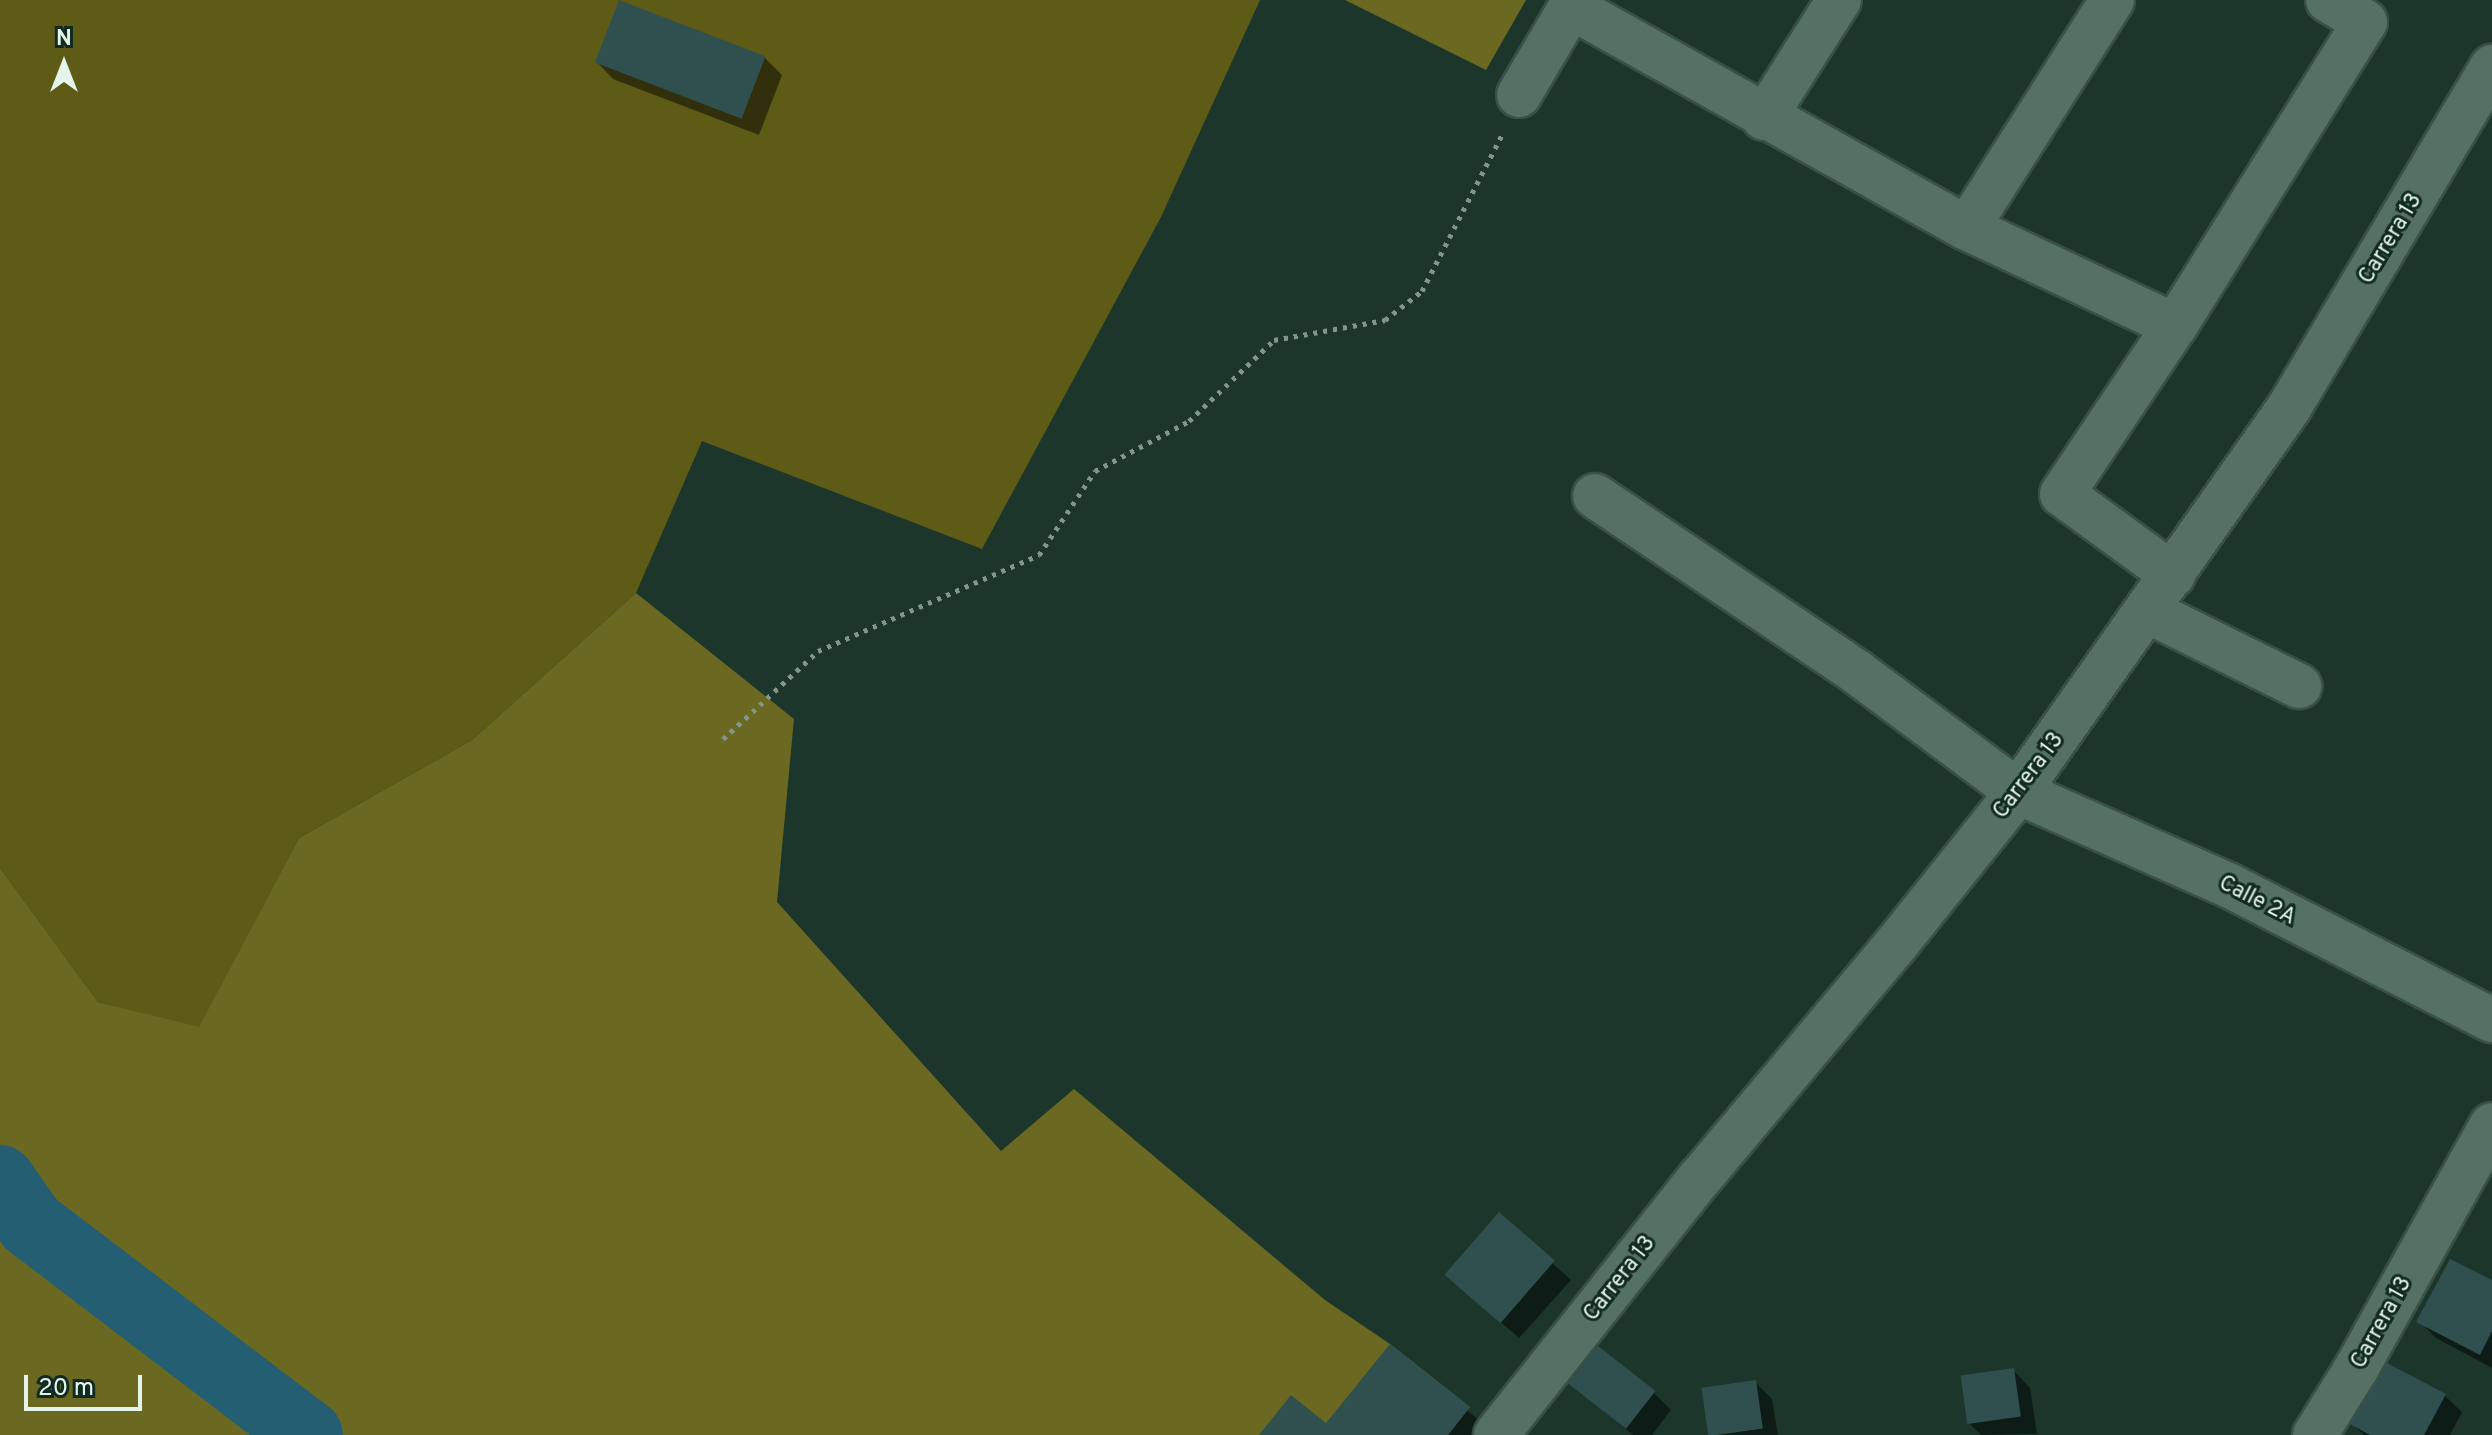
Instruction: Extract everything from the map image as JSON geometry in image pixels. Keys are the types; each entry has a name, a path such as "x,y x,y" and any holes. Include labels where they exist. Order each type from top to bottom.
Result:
{"street":[{"path":"1764,118 1839,0"},
{"path":"1967,228 2112,0"},
{"path":"2173,575 2062,494 2175,326 2365,22 2328,0"},
{"path":"1519,95 1573,4 1764,118 1967,228 2175,326"},
{"name":"Carrera 13","path":"1496,1435 1700,1178 1894,947 2018,792 2290,406 2492,67"},
{"name":"Calle 2A","path":"1595,496 1858,673 2018,792 2228,885 2492,1020"},
{"path":"2148,611 2299,686"},
{"name":"Carrera 13","path":"2315,1435 2356,1369 2492,1125"}],"path":[{"path":"723,739 818,651 1039,555 1095,471 1189,421 1274,340 1385,320 1422,291 1519,95"}],"shaded area":[{"path":"0,0 1260,0 1161,217 982,549 702,441 636,593 472,740 299,838 199,1028 98,1002 0,868"},
{"path":"1345,0 1526,0 1486,70"},
{"path":"636,593 794,719 777,902 1001,1151 1074,1089 1325,1300 1390,1344 1470,1407 1448,1435 0,1435 0,868 98,1002 199,1027 299,838 472,740"}],"building":[{"path":"619,0 766,56 742,119 595,63"},
{"path":"1499,1212 1555,1261 1500,1323 1445,1275"},
{"path":"2450,1259 2492,1280 2492,1331 2480,1355 2416,1322"},
{"path":"1390,1344 1470,1407 1448,1435 1259,1435 1291,1395 1326,1423"},
{"path":"1598,1346 1656,1391 1626,1429 1568,1384"},
{"path":"2383,1361 2446,1394 2424,1435 2370,1435 2350,1424"},
{"path":"2014,1368 2021,1417 1967,1424 1961,1376"},
{"path":"1756,1380 1763,1429 1708,1435 1702,1388"}],"waterway":[{"path":"0,1180 31,1224 308,1435"}]}
